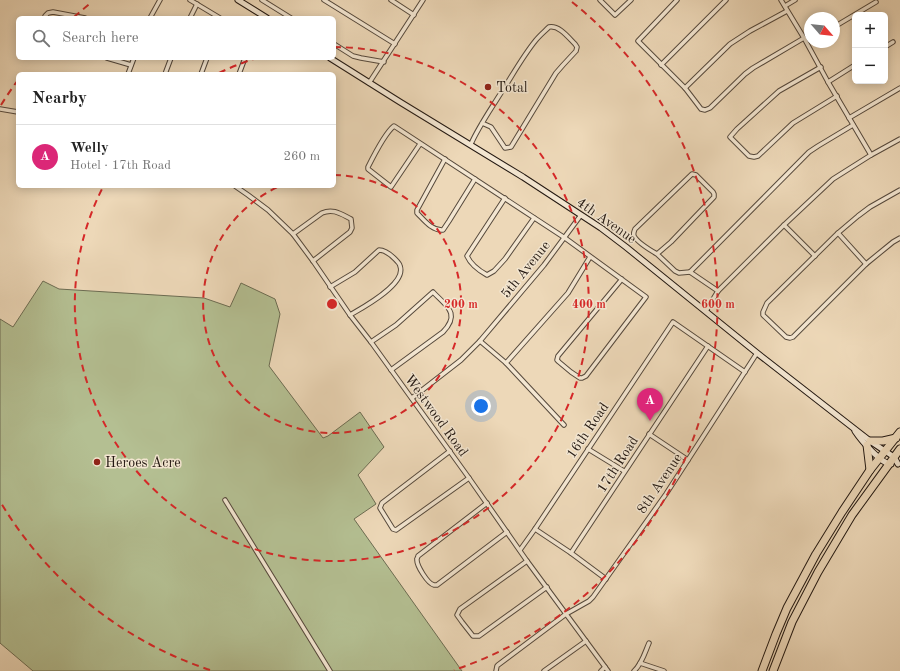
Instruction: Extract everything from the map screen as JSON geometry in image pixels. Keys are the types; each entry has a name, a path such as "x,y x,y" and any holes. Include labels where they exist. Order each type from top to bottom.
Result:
{"highway":[{"path":"870,470 868,443 883,441 898,435"},
{"path":"762,671 781,621 805,575 842,512 870,470 898,435"},
{"path":"773,671 787,634 824,561 852,515 900,449"},
{"path":"778,658 778,671"}],"street":[{"path":"151,16 160,0"},
{"path":"190,0 217,16"},
{"path":"238,0 264,16"},
{"path":"262,0 288,16"},
{"path":"324,0 395,44"},
{"path":"390,0 414,15"},
{"path":"369,83 424,0"},
{"path":"600,0 615,15 631,0"},
{"path":"677,0 638,41 685,88 701,109 705,110 710,108 745,74 760,62 804,38 781,0"},
{"path":"661,65 726,0"},
{"path":"785,6 796,0"},
{"path":"840,23 876,2"},
{"path":"191,16 197,4"},
{"path":"685,88 730,44 750,31 787,11"},
{"path":"45,16 48,13 53,12 74,16"},
{"path":"471,144 482,123 522,60 536,40 549,27 552,26 558,28 575,44 576,51 556,73 511,147 505,148 491,127 482,123"},
{"path":"888,45 893,42"},
{"path":"336,45 353,56 384,62"},
{"path":"812,48 828,82 871,155"},
{"path":"113,60 131,65"},
{"path":"129,72 133,60"},
{"path":"166,72 170,60"},
{"path":"202,72 206,60"},
{"path":"240,72 244,60"},
{"name":"4th Avenue","path":"333,60 524,176 601,228 852,427 880,458 888,464"},
{"path":"820,67 779,91 730,136 749,156 758,156 793,123 837,96"},
{"path":"828,82 852,67"},
{"path":"849,118 900,88"},
{"path":"0,109 16,112"},
{"path":"690,272 810,152 853,124"},
{"path":"420,144 391,187 368,169 388,131 394,126 565,238 622,279 646,297 586,376 580,378 558,362 557,360 559,354 622,279"},
{"path":"706,312 718,291 784,225 833,179 900,139"},
{"path":"445,159 417,210 417,213 433,228 443,230 475,179"},
{"path":"657,254 671,242 714,197 713,192 696,174 692,174 634,229 634,236 641,244 657,254 675,271 690,272 718,291"},
{"name":"Westwood Road","path":"238,188 268,210 293,234 350,316 412,398 607,669"},
{"path":"900,190 870,207 838,233 767,303 763,315 788,338 793,337 866,264 900,238"},
{"path":"505,198 467,256 472,264 482,272 486,274 494,271 505,259 534,218"},
{"path":"293,234 322,213 330,210 351,219 352,228 350,232 313,261"},
{"name":"5th Avenue","path":"412,398 461,360 480,341 544,265 581,215"},
{"path":"784,225 815,256"},
{"path":"838,233 866,264"},
{"path":"330,286 355,272 379,250 389,253 401,266 401,273 398,280 390,288 380,297 350,316"},
{"path":"506,363 568,293 590,256"},
{"path":"371,342 396,325 433,292 451,311 451,321 443,332 391,370"},
{"name":"16th Road","path":"520,550 673,322 708,346"},
{"path":"480,341 506,363 564,425"},
{"path":"708,346 745,372"},
{"name":"17th Road","path":"571,553 708,346"},
{"name":"8th Avenue","path":"496,671 498,665 566,614 591,599 666,494 757,353"},
{"path":"649,434 688,460"},
{"path":"868,443 886,450 899,464"},
{"path":"588,449 624,471"},
{"path":"450,451 382,503 380,508 393,529 396,530 469,478"},
{"path":"888,464 899,464"},
{"path":"225,500 330,671"},
{"path":"487,503 418,556 418,564 425,577 432,584 437,585 507,532"},
{"path":"534,529 571,553 606,579"},
{"path":"528,561 460,609 457,615 462,622 473,636 479,636 547,587"},
{"path":"544,671 586,641"},
{"path":"634,671 638,667 649,642"},
{"path":"640,663 664,671"},
{"path":"600,671 607,669"}],"green space":[{"path":"43,281 59,289 204,298 230,307 241,283 275,299 280,314 269,366 323,438 328,436 360,412 384,447 358,475 376,504 354,519 462,671 33,671 0,643 0,319 13,327"}],"place":[{"name":"Total","path":"488,87"},
{"name":"Welly","path":"650,421"},
{"name":"Heroes Acre","path":"97,462"}]}
